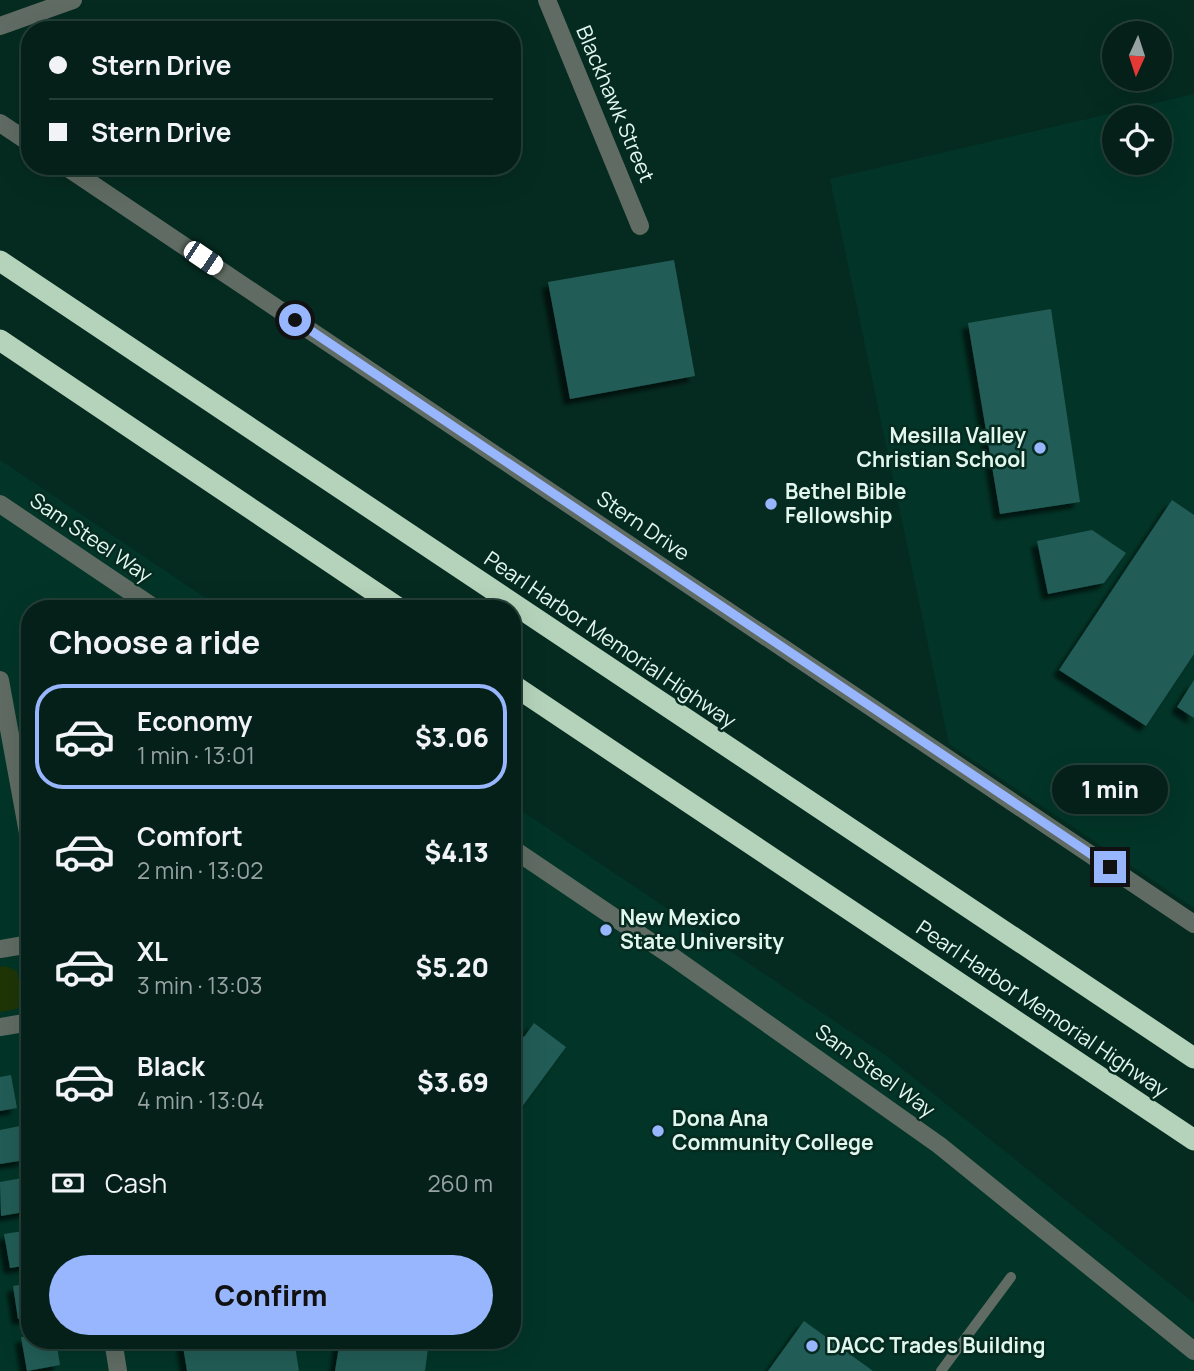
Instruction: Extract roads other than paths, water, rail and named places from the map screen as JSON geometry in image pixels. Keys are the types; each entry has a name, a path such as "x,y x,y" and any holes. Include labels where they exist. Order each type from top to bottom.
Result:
{"highway":[{"name":"Pearl Harbor Memorial Highway","path":"0,261 508,600"},
{"path":"0,340 387,600"},
{"name":"Pearl Harbor Memorial Highway","path":"521,609 1194,1058"},
{"name":"Pearl Harbor Memorial Highway","path":"521,690 1194,1140"}],"street":[{"path":"0,26 73,0"},
{"name":"Blackhawk Street","path":"547,0 640,226"},
{"path":"0,123 21,137"},
{"name":"Stern Drive","path":"78,175 1194,924"},
{"name":"Sam Steel Way","path":"0,504 143,600"},
{"path":"0,680 21,795"},
{"name":"Sam Steel Way","path":"521,854 684,964 939,1145 1194,1352"},
{"path":"0,949 21,946"},
{"path":"0,1027 21,1024"},
{"path":"114,1349 118,1371"}],"lane":[{"path":"941,1371 1011,1277"}],"place":[{"name":"Mesilla Valley Christian School","path":"1040,448"},
{"name":"Bethel Bible Fellowship","path":"771,504"},
{"name":"New Mexico State University","path":"606,930"},
{"name":"Dona Ana Community College","path":"658,1131"},
{"name":"DACC Trades Building","path":"812,1346"}]}
